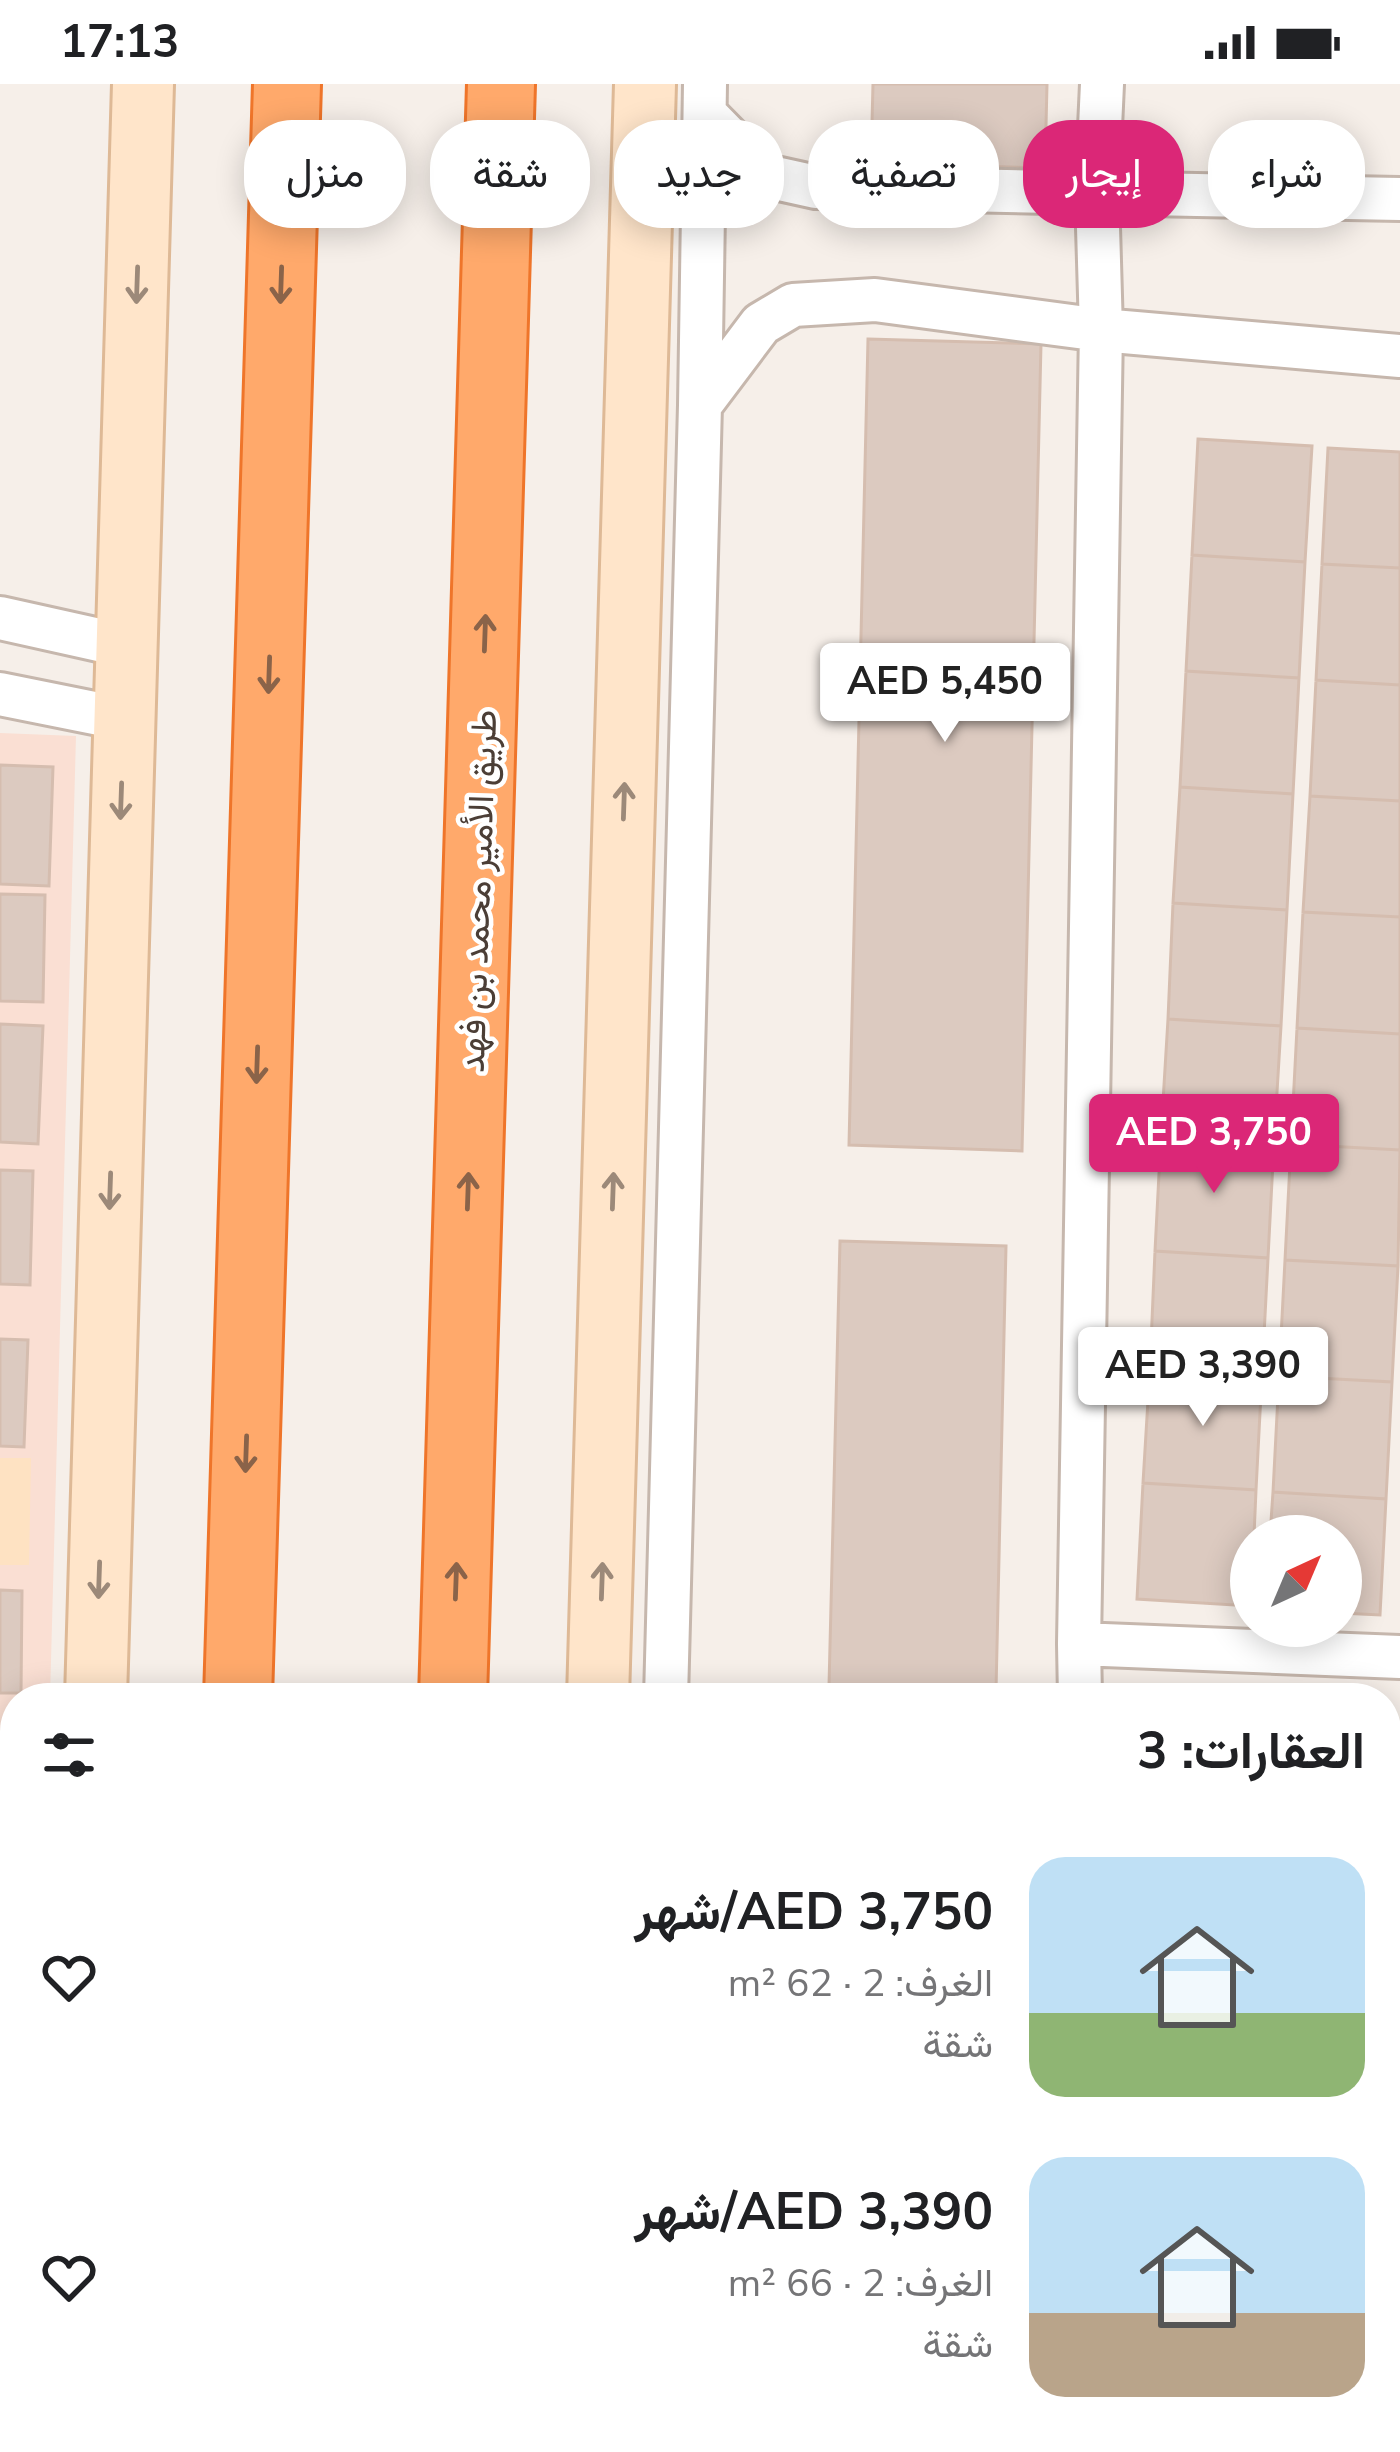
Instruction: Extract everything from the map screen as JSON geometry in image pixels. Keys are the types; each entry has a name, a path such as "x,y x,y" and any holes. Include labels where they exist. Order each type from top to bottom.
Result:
{"highway":[{"path":"238,1683 286,84"},
{"name":"طريق الأمير محمد بن فهد","path":"452,1683 501,84"}],"main road":[{"path":"95,1683 143,84"},
{"path":"598,1683 645,84"}],"street":[{"path":"1100,120 1102,84"},
{"path":"705,99 766,176 816,187 1023,191"},
{"path":"666,1683 705,99"},
{"path":"1184,195 1400,199"},
{"path":"1080,1683 1101,330 1098,228"},
{"path":"700,405 761,324 793,305 875,300 1101,330 1400,356"},
{"path":"0,618 126,646"},
{"path":"0,694 124,719"},
{"path":"1079,1644 1400,1657"}],"shaded area":[{"path":"0,733 76,736 50,1683 0,1683"}],"sand":[{"path":"0,1458 31,1458 29,1565 0,1565"}],"building":[{"path":"873,84 1047,84 1046,120 1023,120 1023,167 999,167 999,120 872,120"},
{"path":"868,339 1041,344 1022,1151 849,1145"},
{"path":"1198,439 1312,446 1305,562 1192,555"},
{"path":"1328,448 1400,452 1400,568 1322,564"},
{"path":"1192,555 1305,562 1299,678 1186,671"},
{"path":"1322,564 1400,568 1400,685 1316,680"},
{"path":"1186,671 1299,678 1293,794 1180,787"},
{"path":"1316,680 1400,685 1400,801 1310,796"},
{"path":"0,765 53,767 49,886 0,884"},
{"path":"1180,787 1293,794 1287,910 1173,903"},
{"path":"1310,796 1400,801 1400,917 1303,912"},
{"path":"0,894 45,895 43,1002 0,1001"},
{"path":"1173,903 1287,910 1281,1026 1168,1019"},
{"path":"1303,912 1400,917 1400,1034 1297,1028"},
{"path":"1168,1019 1281,1026 1274,1142 1161,1135"},
{"path":"0,1024 43,1026 38,1144 0,1142"},
{"path":"1297,1028 1400,1034 1400,1150 1291,1144"},
{"path":"1161,1135 1274,1142 1268,1258 1155,1251"},
{"path":"1291,1144 1400,1150 1398,1266 1285,1260"},
{"path":"0,1170 33,1171 30,1285 0,1284"},
{"path":"840,1241 1006,1246 996,1683 829,1683"},
{"path":"1155,1251 1268,1258 1262,1374 1150,1367"},
{"path":"1285,1260 1398,1266 1392,1382 1279,1376"},
{"path":"0,1339 28,1340 24,1447 0,1446"},
{"path":"1150,1367 1262,1374 1256,1490 1143,1483"},
{"path":"1279,1376 1392,1382 1386,1499 1273,1492"},
{"path":"1143,1483 1256,1490 1255,1515 1230,1515 1230,1605 1137,1599"},
{"path":"1273,1492 1386,1499 1380,1615 1362,1614 1362,1515 1271,1515"},
{"path":"0,1590 22,1591 21,1683 0,1683"}]}
